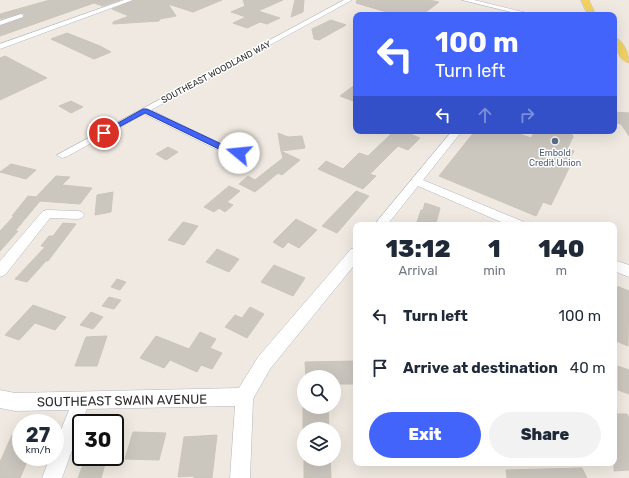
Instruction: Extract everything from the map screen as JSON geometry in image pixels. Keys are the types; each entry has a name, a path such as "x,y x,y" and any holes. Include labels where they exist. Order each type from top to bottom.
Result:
{"main road":[{"path":"585,0 591,12"},
{"path":"617,34 626,36"},
{"path":"617,44 629,60"}],"street":[{"path":"0,47 130,0"},
{"name":"SOUTHEAST WOODLAND WAY","path":"62,155 349,0"},
{"path":"465,0 519,12"},
{"path":"0,23 21,16"},
{"path":"145,111 230,152 249,154"},
{"path":"382,222 455,134"},
{"path":"416,181 513,222"},
{"path":"0,271 47,214 78,215"},
{"path":"240,478 244,397 264,363 353,257"},
{"path":"617,266 629,271"},
{"name":"SOUTHEAST SWAIN AVENUE","path":"0,399 15,402 244,397"},
{"path":"52,478 80,401"}],"building":[{"path":"50,0 120,0 103,6 94,3 0,36 0,26 24,17 24,14 21,13 0,19 0,14"},
{"path":"134,0 222,0 193,12 168,4 176,16 160,19 159,21 113,24 113,22 129,16 112,9"},
{"path":"243,0 283,0 258,11 280,18 267,24 260,22 247,28 233,23 246,17 231,12 245,6"},
{"path":"295,0 304,0 303,12 291,17"},
{"path":"357,0 429,0 439,2 426,12 387,12 356,3"},
{"path":"331,20 346,25 319,40 314,39 312,29"},
{"path":"67,33 111,52 94,59 51,39"},
{"path":"5,56 47,78 0,100 0,58"},
{"path":"353,86 353,101 340,96"},
{"path":"71,101 83,107 71,113 59,106"},
{"path":"617,112 629,113 629,136 621,124 617,123"},
{"path":"278,133 288,137 302,136 305,148 281,151"},
{"path":"410,134 420,138 408,150 398,146 370,174 376,176 363,189 318,169 326,161 343,169 359,153 368,156 390,135"},
{"path":"473,134 520,134 531,138 533,134 572,134 573,137 567,149 574,151 568,163 571,164 551,205 543,202 536,216 439,176"},
{"path":"168,147 178,152 166,160 156,154"},
{"path":"281,151 300,160 282,175 278,173 255,192 239,184 248,176 255,180 283,158"},
{"path":"11,164 36,170 26,179 0,172"},
{"path":"56,176 70,177 62,185 92,188 80,204 40,201 15,231 18,231 0,251 0,231 14,216 12,216 28,196 36,197"},
{"path":"229,186 240,191 227,202 233,205 225,212 219,208 214,212 204,207"},
{"path":"356,191 369,196 337,233 322,226"},
{"path":"113,192 111,212 95,215 97,195"},
{"path":"425,203 440,208 436,222 417,222 421,210 423,210"},
{"path":"296,219 317,230 299,248 288,242 283,248 273,242"},
{"path":"183,222 198,226 184,245 168,240"},
{"path":"63,223 76,224 48,261 46,261 27,282 15,279 45,247 41,246 49,236 53,236"},
{"path":"217,249 239,259 229,272 206,262"},
{"path":"274,265 305,278 293,296 261,282"},
{"path":"117,279 126,282 120,290 111,287"},
{"path":"617,286 629,291 628,346 617,341"},
{"path":"109,297 121,300 114,309 102,306"},
{"path":"33,305 66,317 55,330 35,323 19,340 5,335"},
{"path":"250,307 264,314 247,338 225,327 235,315 242,318"},
{"path":"91,312 103,317 93,329 80,325"},
{"path":"200,332 216,339 210,348 222,353 212,369 201,365 197,372 170,360 164,368 140,358 156,336 189,349"},
{"path":"107,336 97,366 75,366 86,337"},
{"path":"353,361 353,384 341,384 341,370 306,370 305,362"},
{"path":"618,366 629,370 629,394 618,390"},
{"path":"303,414 328,414 329,422 303,422"},
{"path":"617,414 627,414 629,418 629,470 614,471 614,466 617,466"},
{"path":"133,432 166,433 159,460 125,459"},
{"path":"12,435 12,466 25,466 20,478 0,478 0,462"},
{"path":"217,435 212,478 194,478 194,476 178,477 184,437"},
{"path":"83,466 104,466 101,478 78,478"},
{"path":"304,466 330,466 331,478 304,478"},
{"path":"582,468 587,478 507,478 506,470"}],"place":[{"name":"Embold Credit Union","path":"555,141"}],"route":[{"path":"104,133 145,111 230,152 239,153"}]}
